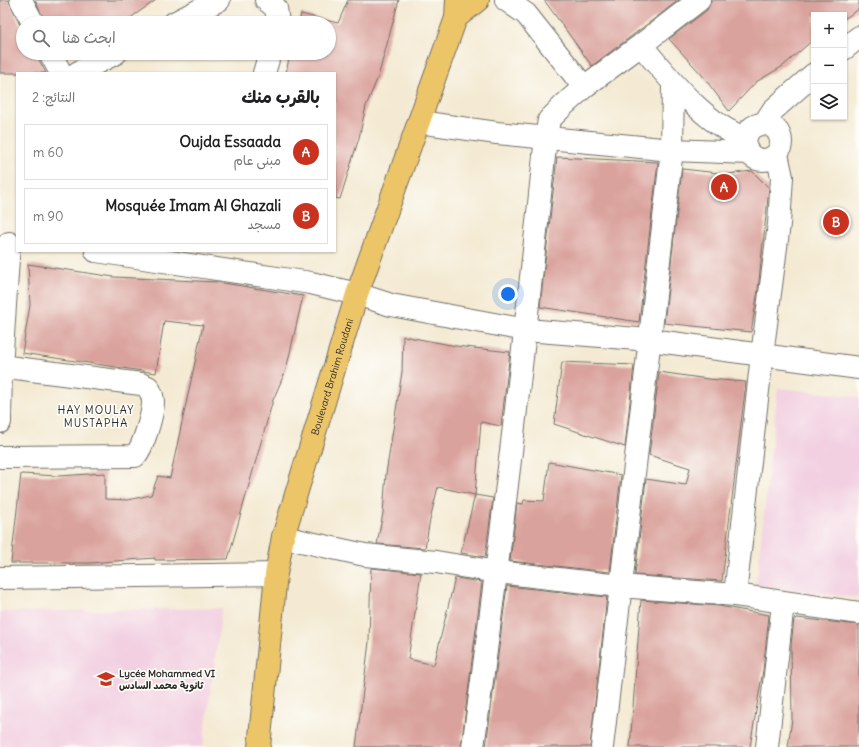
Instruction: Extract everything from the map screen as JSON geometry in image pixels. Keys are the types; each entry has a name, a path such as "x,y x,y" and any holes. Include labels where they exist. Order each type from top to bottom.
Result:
{"main road":[{"name":"Boulevard Brahim Roudani","path":"259,747 276,574 283,537 357,294 419,122 456,9 478,0"}],"street":[{"path":"21,0 29,16"},
{"path":"188,16 219,0"},
{"path":"266,0 276,8 277,16"},
{"path":"506,0 526,14 584,87"},
{"path":"473,747 497,572 526,330 546,137 550,120 584,87 642,46 699,0"},
{"path":"846,48 859,37"},
{"path":"642,46 673,83 725,130 733,134 747,145 755,158 763,160 771,159 778,154 781,147 781,138 778,131 772,126 764,124 749,130 747,145"},
{"path":"54,60 60,72"},
{"path":"79,72 102,60"},
{"path":"264,72 268,60"},
{"path":"764,124 773,110 811,77"},
{"path":"602,747 672,150 673,83"},
{"path":"419,122 498,133 672,150 747,145"},
{"path":"735,595 762,355 779,224 782,177 778,154"},
{"path":"0,422 1,366 9,243"},
{"path":"103,252 311,283 357,294 391,305 526,330 650,340 859,368"},
{"path":"0,457 135,456 140,452 153,404 152,394 148,387 141,384 1,366"},
{"path":"283,537 365,554 436,562 497,572 620,586 735,595 859,613"},
{"path":"0,578 276,574"},
{"path":"766,747 783,603"}],"shaded area":[{"path":"778,388 859,397 859,598 756,586"},
{"name":"Lycée Mohammed VI ثانوية محمد السادس","path":"222,608 203,747 0,747 0,612"}],"building":[{"path":"0,0 9,0 16,16 16,60 39,60 45,72 0,73"},
{"path":"35,0 156,0 133,16 42,16"},
{"path":"348,0 399,0 378,77 366,106 359,138 340,199 336,198 336,72 286,72 289,60 336,60 336,23 338,23"},
{"path":"544,0 679,0 592,66"},
{"path":"711,0 859,0 859,9 847,17 847,12 811,12 811,42 783,66 756,82 729,111 702,75 669,39 707,10"},
{"path":"557,157 658,162 639,322 540,307"},
{"path":"682,169 728,174 752,171 769,188 758,290 751,332 664,323"},
{"path":"28,264 114,277 217,282 303,296 286,370 273,400 228,559 155,560 155,558 89,563 11,563 21,474 58,476 105,473 105,499 127,500 151,495 158,476 170,478 203,325 164,321 156,373 22,353 30,305"},
{"path":"403,336 456,346 510,352 501,426 481,422 475,495 438,487 425,548 377,544 383,513 386,474 402,372"},
{"path":"562,362 634,365 625,447 554,424"},
{"path":"659,372 708,379 746,382 722,581 635,575 646,479 686,485 690,468 649,455"},
{"path":"549,462 621,475 610,572 510,561 517,503 523,504 524,500 544,501"},
{"path":"475,495 493,498 485,557 461,553"},
{"path":"371,568 421,573 408,659 434,665 455,578 482,582 461,747 356,747 369,642"},
{"path":"507,586 607,597 590,747 486,747"},
{"path":"641,600 719,606 769,615 763,670 750,747 630,747"},
{"path":"797,618 859,625 859,747 788,747 792,719 791,645 794,619"}],"place":[{"name":"Oujda Essaada","path":"724,187"},
{"name":"Mosquée Imam Al Ghazali","path":"836,222"},
{"name":"Lycée Mohammed VI ثانوية محمد السادس","path":"106,679"}],"district":[{"name":"HAY MOULAY MUSTAPHA","path":"96,416"}]}
